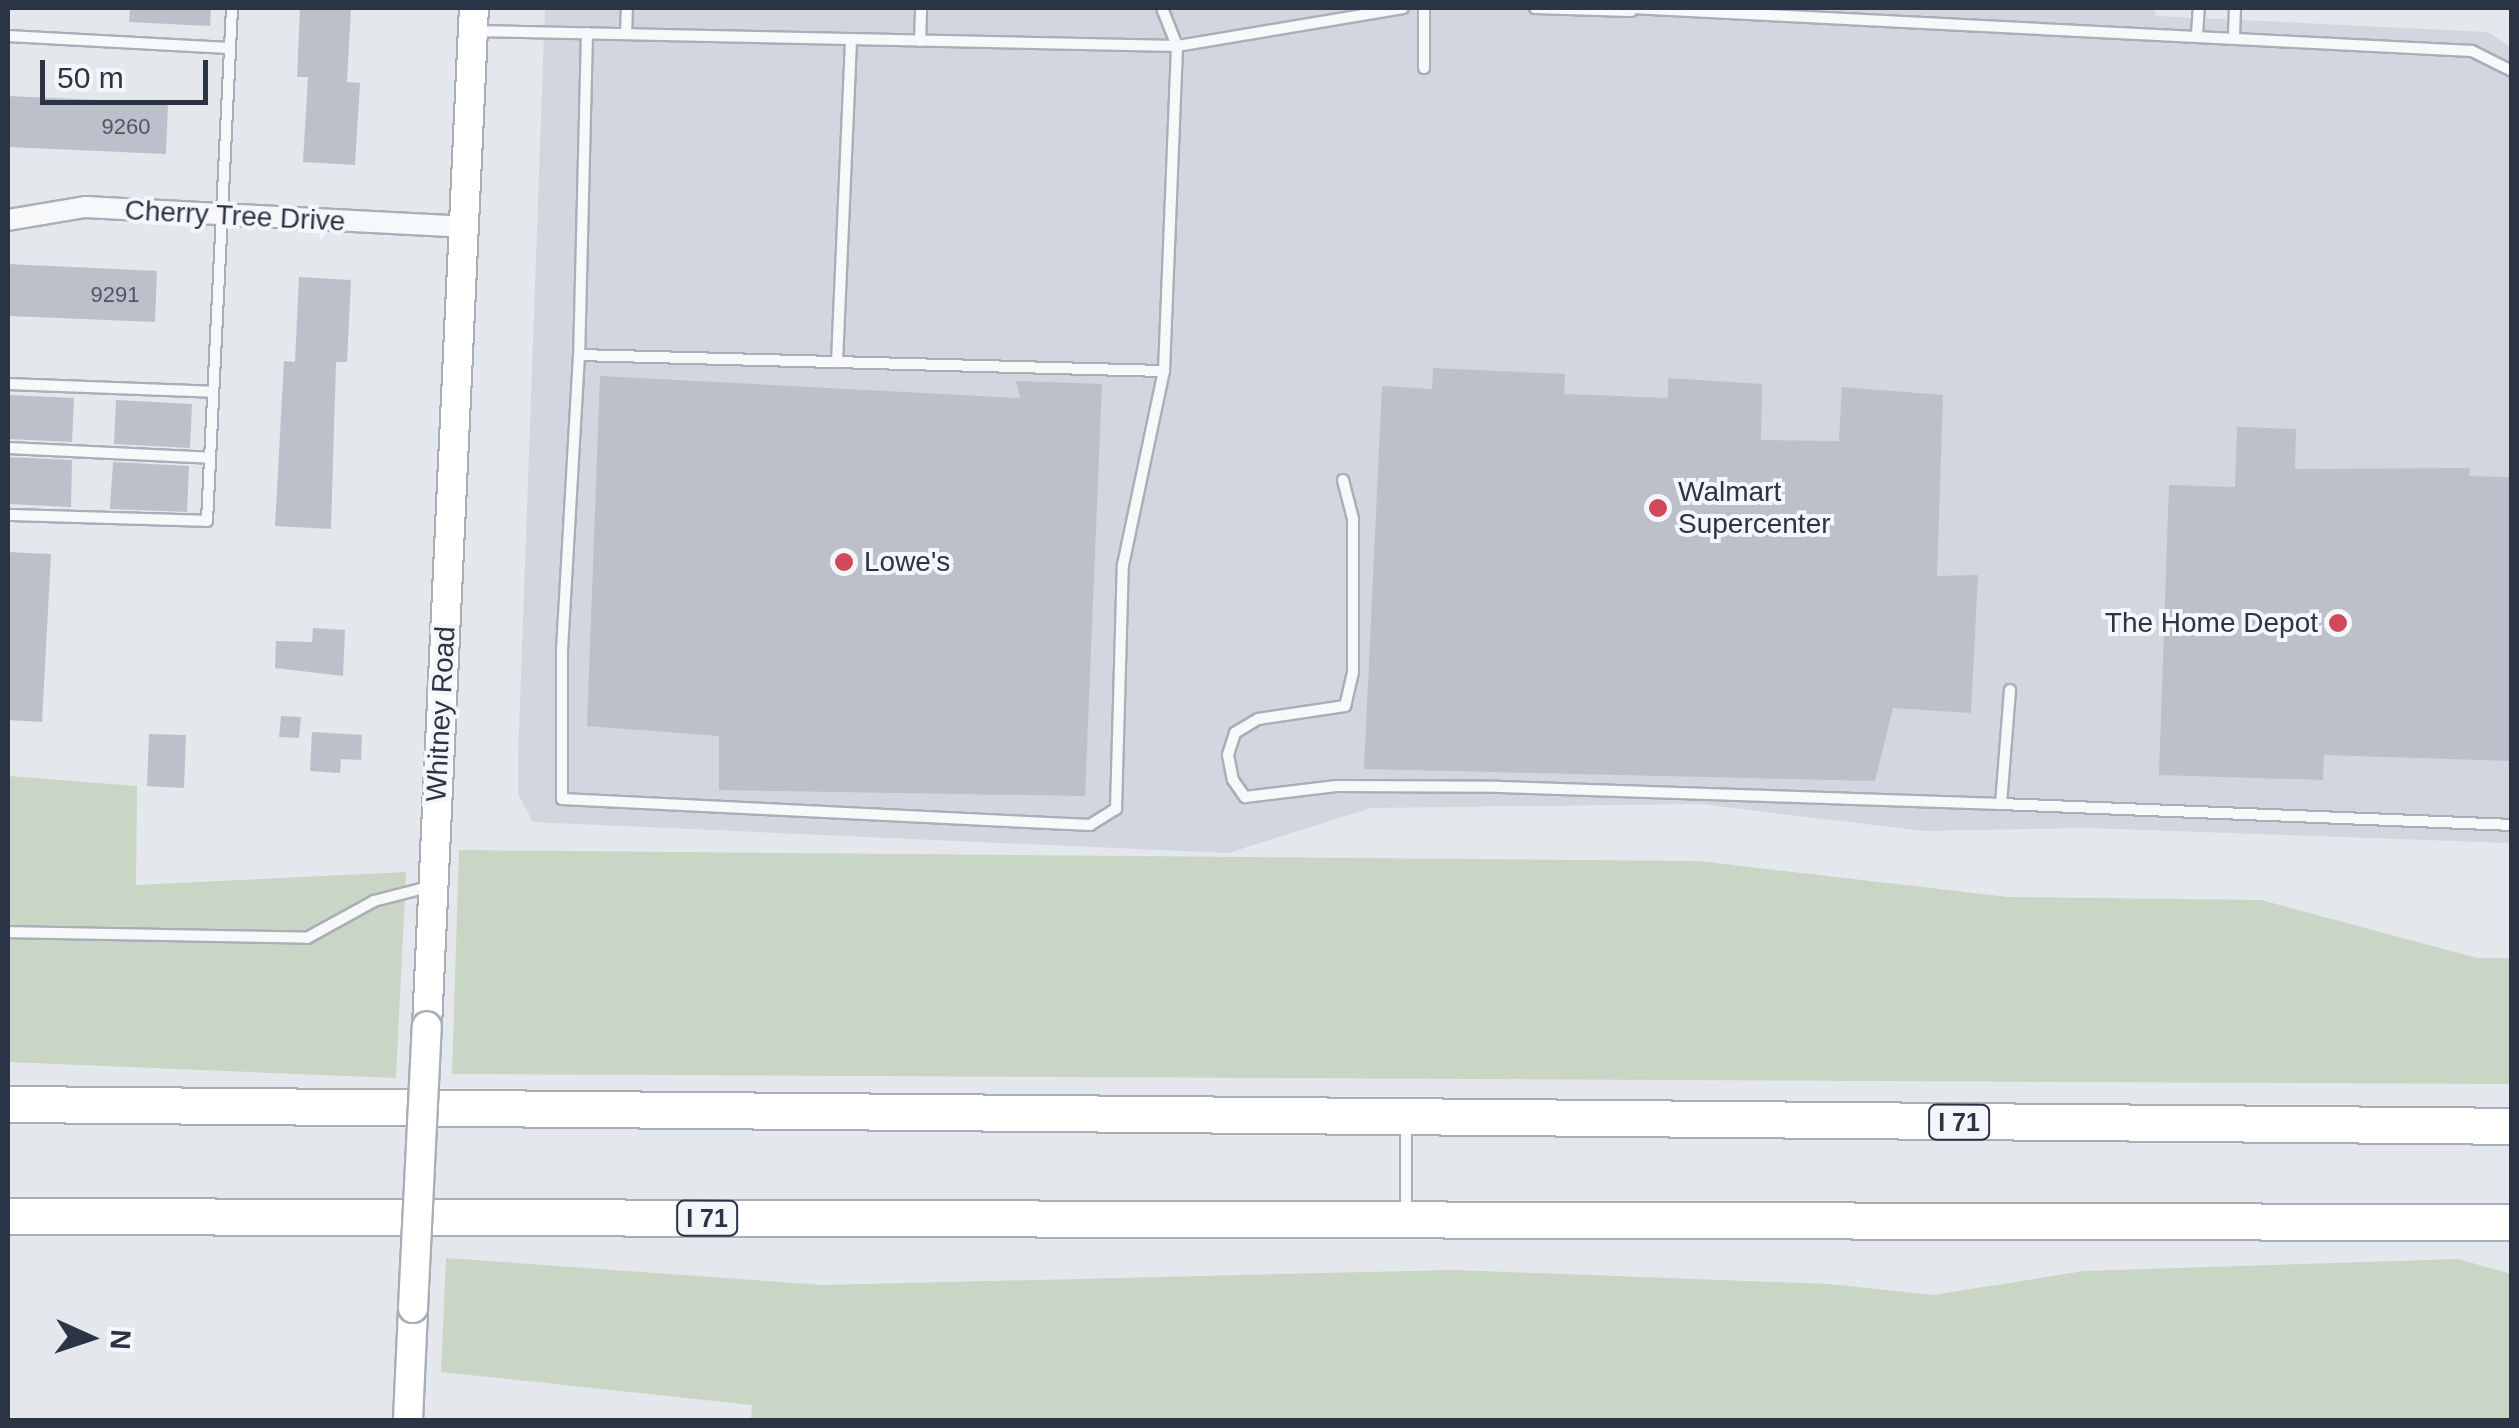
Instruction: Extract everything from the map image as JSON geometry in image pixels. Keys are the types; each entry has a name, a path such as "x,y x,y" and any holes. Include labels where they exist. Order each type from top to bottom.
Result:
{"highway":[{"name":"I 71","path":"8,1104 2512,1126"},
{"name":"I 71","path":"8,1216 2512,1222"}],"street":[{"name":"Whitney Road","path":"408,1420 473,19"},
{"name":"Cherry Tree Drive","path":"8,220 85,207 463,226"}],"lane":[{"path":"8,515 207,522 232,8"},
{"path":"626,34 627,8"},
{"path":"920,41 922,8"},
{"path":"587,33 579,356 562,650 562,800 970,824 1090,826 1116,809 1124,565 1164,370 1178,46 1162,8"},
{"path":"473,19 587,33 1178,46 1403,8"},
{"path":"1424,8 1424,68"},
{"path":"1535,8 2198,34 2472,51 2512,71"},
{"path":"2198,34 2199,8"},
{"path":"2234,36 2235,8"},
{"path":"8,36 230,48"},
{"path":"837,362 851,39"},
{"path":"579,356 1164,370"},
{"path":"8,384 213,392"},
{"path":"8,448 210,458"},
{"path":"1344,480 1353,519 1353,672 1345,706 1258,719 1235,732 1228,755 1233,780 1245,797 1336,786 1500,787 2512,824"},
{"path":"2001,804 2010,690"},
{"path":"8,932 307,938 374,901 433,886"},
{"path":"1406,1118 1406,1219"}],"shaded area":[{"path":"545,8 2154,8 2156,16 2488,32 2511,48 2511,843 2087,828 1924,831 1700,804 1371,808 1228,853 533,822 518,794 518,759"}],"green space":[{"path":"8,776 137,786 136,885 406,872 396,1078 8,1062"},
{"path":"459,850 1698,861 2008,897 2261,900 2477,958 2511,958 2511,1084 452,1074"},
{"path":"446,1258 823,1285 1454,1270 1829,1284 1933,1295 2084,1271 2458,1259 2511,1274 2511,1420 751,1420 752,1405 441,1372"}],"building":[{"path":"130,8 211,8 210,26 129,22"},
{"path":"300,8 351,8 347,82 360,83 355,165 303,162 308,77 297,77"},
{"path":"8,96 168,103 166,154 8,147"},
{"path":"8,264 157,271 155,322 8,316"},
{"path":"299,277 351,280 347,362 336,362 331,529 275,526 284,361 295,362"},
{"name":"Walmart Supercenter","path":"1433,368 1565,374 1564,394 1668,398 1668,378 1762,384 1761,440 1839,441 1842,387 1943,395 1937,576 1978,575 1971,713 1893,708 1875,781 1364,769 1382,386 1432,389"},
{"name":"Lowe's","path":"600,376 1020,398 1016,381 1102,384 1085,796 719,790 719,736 587,726"},
{"path":"8,395 74,398 72,442 8,439"},
{"path":"116,400 192,404 190,448 114,444"},
{"name":"The Home Depot","path":"2237,427 2296,429 2295,469 2470,468 2469,476 2512,477 2512,761 2324,755 2323,780 2159,775 2169,485 2235,487"},
{"path":"8,457 72,460 71,507 8,504"},
{"path":"113,462 189,466 187,512 110,509"},
{"path":"8,552 51,554 42,722 8,720"},
{"path":"313,628 345,630 343,676 275,668 276,641 312,642"},
{"path":"281,716 301,717 299,738 279,737"},
{"path":"312,732 362,735 361,760 341,759 340,773 310,771"},
{"path":"149,734 186,735 184,788 147,786"}],"place":[{"name":"Walmart Supercenter","path":"1658,508"},
{"name":"Lowe's","path":"844,562"},
{"name":"The Home Depot","path":"2338,623"}]}
